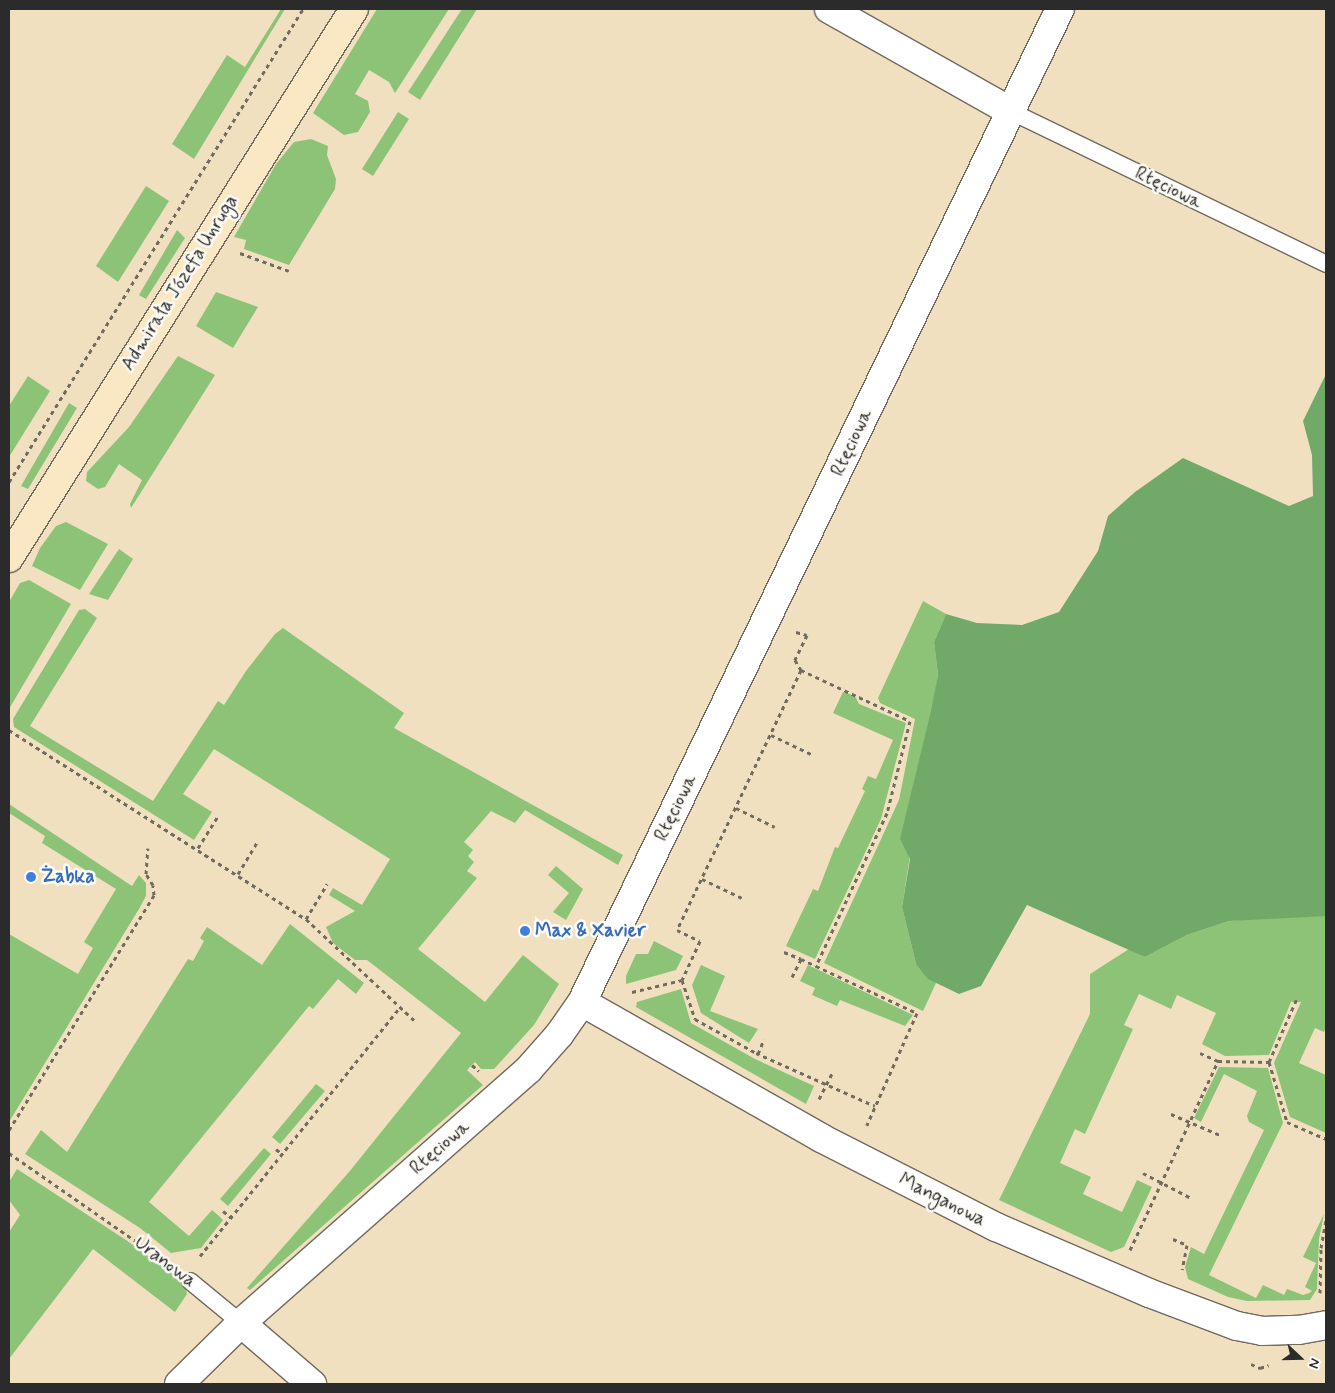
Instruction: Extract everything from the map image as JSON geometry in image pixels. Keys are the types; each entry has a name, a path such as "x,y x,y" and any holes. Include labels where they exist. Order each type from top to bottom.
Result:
{"street":[{"name":"Admirała Józefa Unruga","path":"9,558 354,9"},
{"name":"Rtęciowa","path":"829,9 1010,111"},
{"name":"Rtęciowa","path":"179,1384 241,1323 528,1070 559,1035 582,1002 757,644 1060,9"},
{"name":"Manganowa","path":"582,1002 821,1138 996,1227 1140,1290 1236,1326 1262,1331 1299,1330 1326,1325"},
{"name":"Uranowa","path":"241,1323 312,1384"}],"lane":[{"name":"Rtęciowa","path":"1010,111 1326,264"},
{"name":"Uranowa","path":"187,1278 241,1323"}],"path":[{"path":"9,482 303,9"},
{"path":"230,250 289,271"},
{"path":"794,638 797,631 807,635 795,660 801,670 910,721 887,813 816,966"},
{"path":"801,670 677,930 700,942 682,980 695,1019 758,1054 876,1106"},
{"path":"9,730 198,848 306,919 414,1020"},
{"path":"771,735 811,754"},
{"path":"736,808 775,827"},
{"path":"198,848 218,816"},
{"path":"238,874 258,841"},
{"path":"9,1130 154,895 154,885 146,874 148,848"},
{"path":"702,880 742,898"},
{"path":"306,919 327,884"},
{"path":"784,952 917,1013 866,1128"},
{"path":"792,978 801,959"},
{"path":"624,994 682,980"},
{"path":"1298,996 1269,1062 1287,1122 1326,1139"},
{"path":"187,1278 231,1217 400,1007"},
{"path":"758,1054 764,1039"},
{"path":"360,1048 364,1052"},
{"path":"1200,1053 1218,1061 1269,1062"},
{"path":"1128,1255 1218,1061"},
{"path":"823,1090 832,1072"},
{"path":"328,1086 333,1089"},
{"path":"1171,1114 1220,1135"},
{"path":"276,1149 282,1154"},
{"name":"Uranowa","path":"9,1153 138,1241 187,1278"},
{"path":"1143,1173 1162,1181 1191,1198"},
{"path":"223,1210 231,1217"},
{"path":"1319,1295 1321,1242 1326,1219"},
{"path":"1173,1239 1187,1245 1183,1276"}],"green space":[{"path":"281,9 285,9 194,159 172,144 227,55 245,67"},
{"path":"377,9 449,9 395,93 389,82 369,70 355,94 368,101 370,112 358,132 344,135 313,113"},
{"path":"462,9 477,9 420,100 408,92"},
{"path":"398,112 409,119 373,176 362,169"},
{"path":"311,139 328,146 327,155 336,179 335,189 289,265 244,249 246,240 234,237 276,164 294,142"},
{"path":"146,186 169,201 118,282 96,266"},
{"path":"177,230 185,238 146,299 139,295"},
{"path":"216,292 258,307 233,348 196,326"},
{"path":"178,356 215,375 131,508 130,504 142,480 119,464 105,487 98,489 86,481 87,472 129,427"},
{"path":"1326,374 1326,916 1229,921 1187,935 1145,957 1027,905 981,986 959,994 928,979 916,964 902,907 910,859 900,839 938,675 934,642 946,614 977,623 1022,625 1059,612 1098,551 1108,516 1135,492 1183,458 1289,506 1313,496 1312,455 1303,421"},
{"path":"28,376 50,391 9,457 9,406"},
{"path":"69,403 77,408 28,489 21,486"},
{"path":"66,522 108,544 80,590 32,566 40,548 56,526"},
{"path":"119,549 133,559 108,600 89,594"},
{"path":"29,580 71,604 9,709 9,602 20,583"},
{"path":"923,601 946,614 934,642 938,675 902,907 916,964 936,983 923,1011 824,963 899,800 915,719 880,703 878,698"},
{"path":"85,609 97,618 30,726 153,801 218,701 224,705 246,671 275,634 283,628 404,713 394,728 623,855 618,865 525,810 515,823 491,811 464,842 473,850 468,856 474,862 467,871 477,878 418,949 485,1002 523,955 559,984 534,1025 494,1069 481,1069 475,1062 467,1070 483,1085 250,1290 247,1288 349,1172 461,1033 367,960 355,960 333,943 326,927 355,911 329,895 333,888 362,905 390,859 214,749 183,794 212,812 194,840 14,727 13,719 79,610"},
{"path":"843,692 855,696 859,704 906,723 881,819 815,959 786,946 813,889 818,891 835,847 838,848 865,791 862,789 868,776 876,779 893,740 833,713"},
{"path":"9,804 132,886 139,875 146,883 146,896 9,1122 9,934 78,974 93,948 84,942 116,889 42,843 45,836 9,813"},
{"path":"556,866 583,889 566,920 553,912 569,893 548,875"},
{"path":"1287,916 1326,916 1326,1027 1324,1032 1315,1028 1299,1063 1326,1075 1326,1133 1290,1117 1274,1063 1301,1002 1291,1002 1269,1055 1225,1056 1202,1044 1216,1013 1177,995 1171,1009 1139,994 1124,1025 1133,1029 1085,1134 1075,1129 1060,1163 1091,1177 1083,1194 1122,1212 1137,1180 1152,1187 1124,1247 1111,1252 999,1200 1090,1014 1090,974 1129,949 1145,957 1187,935 1229,921"},
{"path":"290,924 364,983 356,994 338,979 313,1009 309,1006 149,1202 189,1236 212,1210 219,1216 223,1220 201,1248 171,1253 140,1228 25,1154 41,1130 67,1152 188,959 193,961 204,941 200,938 207,927 262,965"},
{"path":"654,941 683,956 676,970 626,984 626,976 636,954 648,954"},
{"path":"701,965 725,976 710,1011 758,1029 749,1043 701,1013 692,985"},
{"path":"808,965 913,1015 905,1026 840,1000 837,1006 812,995 815,988 800,981"},
{"path":"681,989 691,1023 755,1059 814,1086 806,1104 636,1007 637,1002"},
{"path":"1219,1067 1268,1068 1283,1123 1209,1275 1256,1298 1263,1285 1284,1295 1287,1289 1303,1295 1309,1293 1312,1291 1305,1287 1316,1263 1303,1257 1324,1214 1319,1239 1317,1289 1310,1300 1247,1301 1228,1297 1188,1279 1185,1267 1191,1247 1204,1254 1264,1130 1249,1122 1247,1116 1257,1091 1224,1074 1201,1122 1194,1118"},
{"path":"316,1084 325,1091 280,1144 272,1137"},
{"path":"264,1148 271,1154 228,1206 220,1199"},
{"path":"17,1169 126,1240 185,1283 187,1294 175,1312 93,1249 9,1359 9,1232 20,1215 9,1200 9,1182"}],"place":[{"name":"Żabka","path":"31,877"},
{"name":"Max & Xavier","path":"525,931"}]}
